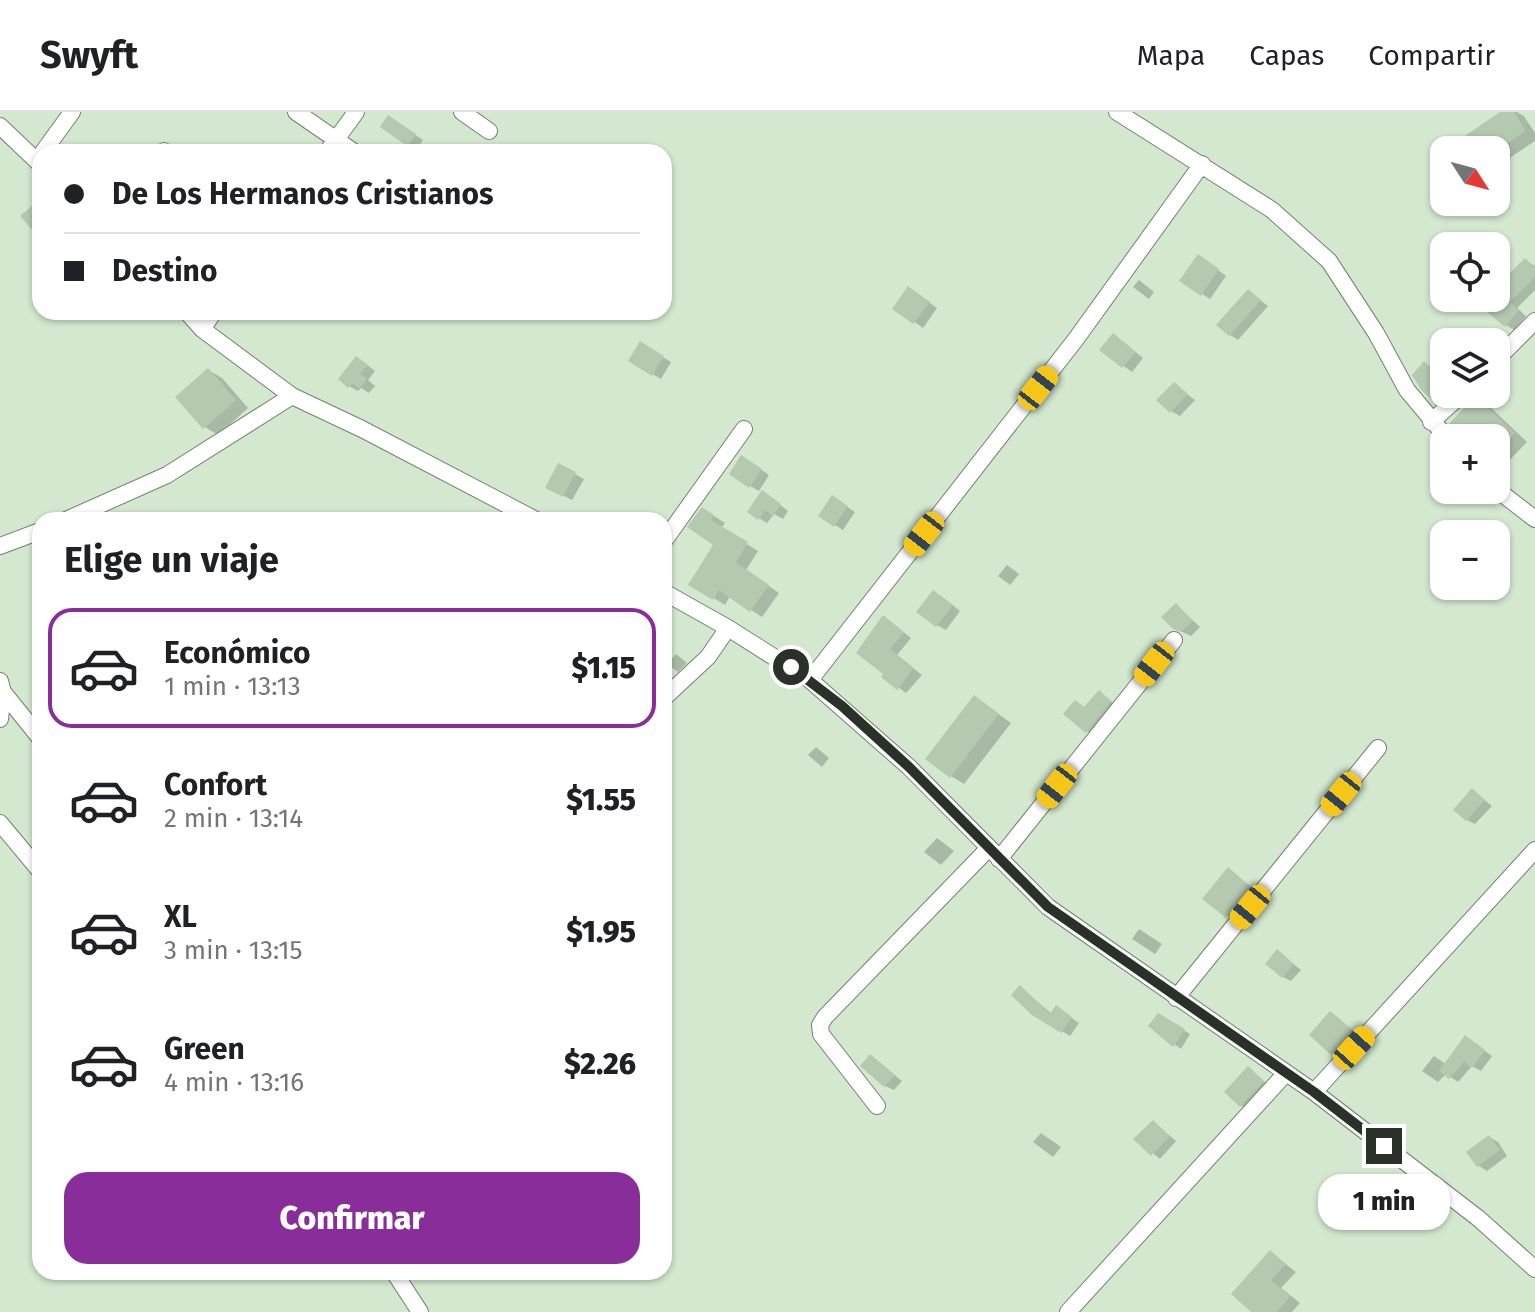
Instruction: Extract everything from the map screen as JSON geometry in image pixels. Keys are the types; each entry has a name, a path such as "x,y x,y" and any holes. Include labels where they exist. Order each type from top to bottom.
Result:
{"street":[{"path":"50,144 72,112"},
{"path":"296,112 330,144"},
{"path":"333,144 356,112"},
{"path":"462,112 489,131"},
{"path":"1117,112 1272,210 1329,261 1376,333 1407,390 1431,422 1446,408"},
{"path":"0,126 32,152"},
{"path":"810,680 1076,339 1202,164"},
{"path":"194,320 292,396 521,512"},
{"path":"202,329 208,320"},
{"path":"1510,346 1535,321"},
{"path":"84,512 167,475 292,396"},
{"path":"672,530 744,429"},
{"path":"1510,500 1535,519"},
{"path":"0,546 32,534"},
{"path":"672,598 728,628 810,680 909,767 1048,907 1314,1092 1478,1218 1535,1269"},
{"path":"672,691 708,657 728,628"},
{"path":"877,1106 821,1034 820,1025 825,1017 994,854 1174,640"},
{"path":"0,719 2,687"},
{"path":"2,687 32,727"},
{"path":"1176,998 1378,748"},
{"path":"0,823 32,861"},
{"path":"1314,1092 1535,850"},
{"path":"1068,1312 1286,1073"},
{"path":"399,1280 420,1312"}],"building":[{"path":"1500,112 1514,112 1526,131 1510,141 1510,136 1465,136"},
{"path":"388,115 416,134 408,144 404,144 380,127"},
{"path":"32,206 32,230 20,216"},
{"path":"1198,254 1219,269 1201,296 1179,281"},
{"path":"1525,258 1535,268 1535,277 1510,302 1510,273"},
{"path":"908,286 930,302 913,324 892,309"},
{"path":"1248,289 1261,300 1229,336 1216,325"},
{"path":"1510,302 1519,310 1505,327 1487,312 1510,312"},
{"path":"1113,333 1136,352 1122,368 1099,350"},
{"path":"640,341 664,356 652,376 628,361"},
{"path":"356,356 368,365 360,374 367,379 359,389 352,383 348,388 338,379"},
{"path":"1424,361 1430,366 1430,398 1422,391 1412,375"},
{"path":"208,368 236,400 203,429 175,397"},
{"path":"1174,382 1188,394 1170,413 1156,400"},
{"path":"1464,408 1488,408 1505,424 1449,424"},
{"path":"741,455 762,469 749,488 729,474"},
{"path":"558,463 576,472 563,497 545,488"},
{"path":"762,490 781,504 773,516 765,510 758,520 747,512"},
{"path":"832,495 848,506 834,527 818,516"},
{"path":"702,507 714,515 711,520 748,542 736,562 769,585 750,612 719,590 713,600 688,585 713,545 687,527"},
{"path":"933,590 953,605 936,627 916,612"},
{"path":"1176,603 1193,621 1181,632 1161,617"},
{"path":"883,615 904,632 890,649 914,668 897,690 881,677 883,674 856,653"},
{"path":"1099,690 1111,701 1086,733 1063,714 1075,700 1084,707"},
{"path":"974,695 999,714 950,778 925,759"},
{"path":"1472,788 1485,800 1466,821 1453,810"},
{"path":"1228,867 1251,887 1226,918 1202,899"},
{"path":"1277,949 1294,964 1282,978 1265,964"},
{"path":"1020,985 1050,1014 1056,1005 1072,1017 1061,1033 1032,1015 1011,995"},
{"path":"1330,1011 1353,1030 1331,1055 1309,1035"},
{"path":"1158,1013 1185,1029 1173,1047 1148,1026"},
{"path":"1465,1035 1485,1050 1472,1068 1464,1062 1449,1079 1439,1071"},
{"path":"870,1054 895,1075 884,1087 860,1066"},
{"path":"1248,1066 1264,1081 1240,1107 1224,1092"},
{"path":"1153,1120 1170,1136 1151,1156 1133,1139"},
{"path":"1489,1135 1500,1150 1477,1167 1466,1152"},
{"path":"1270,1250 1286,1264 1271,1280 1290,1296 1277,1312 1251,1312 1231,1294"}],"route":[{"path":"791,667 842,706 909,767 1048,907 1314,1092 1384,1146"}]}
